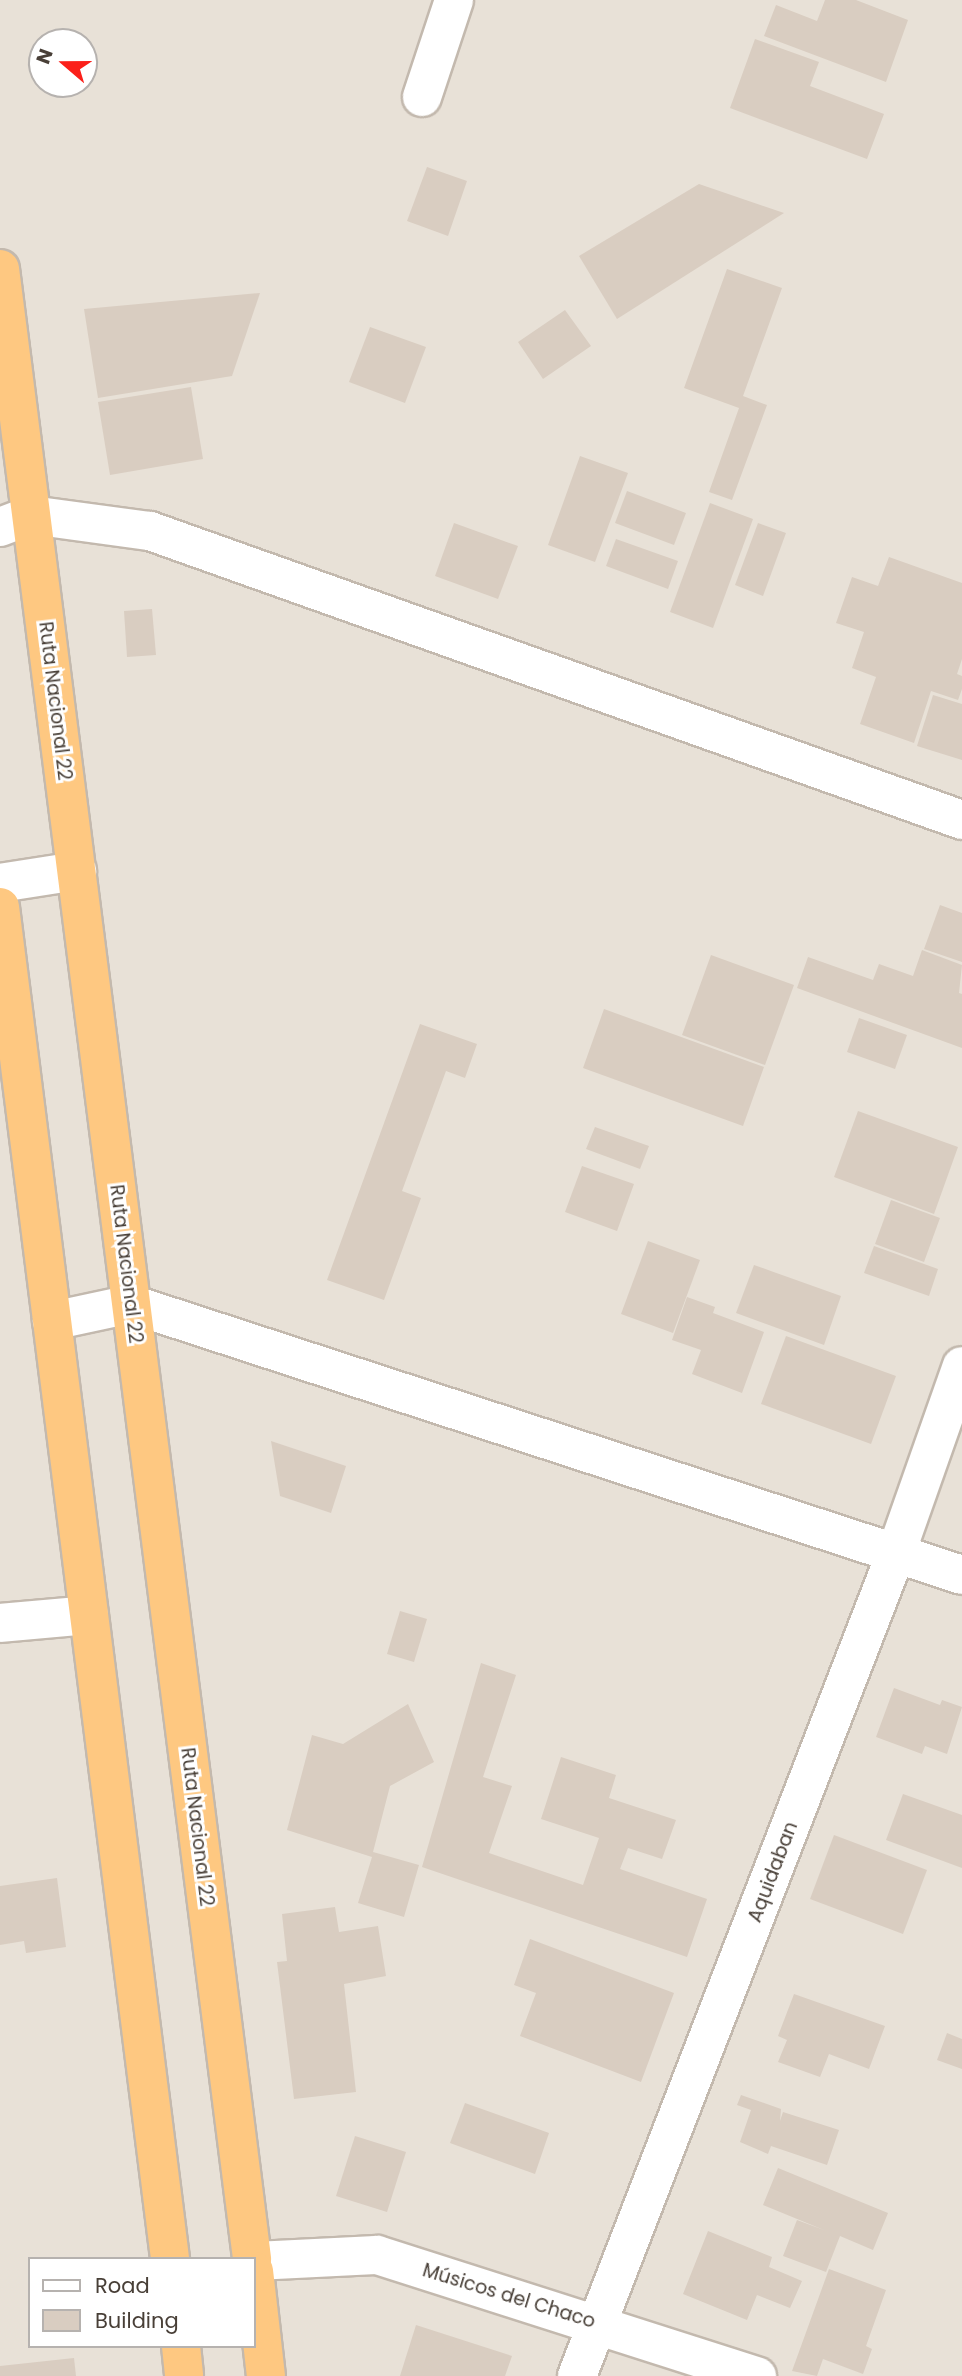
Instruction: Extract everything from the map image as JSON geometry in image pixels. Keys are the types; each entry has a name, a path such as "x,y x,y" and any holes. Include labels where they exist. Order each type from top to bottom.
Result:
{"highway":[{"name":"Ruta Nacional 22","path":"0,269 16,521 77,871 253,2257"},
{"path":"0,907 170,2257"},
{"path":"256,2288 266,2376"},
{"path":"181,2348 184,2376"}],"street":[{"path":"422,97 454,0"},
{"path":"16,521 150,531 962,820"},
{"path":"0,883 77,871"},
{"path":"52,1321 131,1304 962,1575"},
{"name":"Aquidaban","path":"577,2376 896,1553 962,1366"},
{"path":"0,1623 89,1615"},
{"name":"Músicos del Chaco","path":"256,2260 377,2255 757,2376"}],"shaded area":[{"path":"0,0 962,0 962,2376 0,2376"}],"building":[{"path":"825,0 856,0 908,20 886,82 764,36 776,5 817,21"},
{"path":"755,39 819,62 810,86 884,114 867,159 730,108"},
{"path":"427,167 467,181 448,236 407,221"},
{"path":"699,184 784,213 617,319 579,256"},
{"path":"727,269 782,288 743,396 767,405 732,500 709,492 739,408 684,388"},
{"path":"260,293 232,376 98,398 84,309"},
{"path":"565,310 591,346 543,379 518,342"},
{"path":"370,327 426,347 405,403 349,382"},
{"path":"191,387 203,459 110,475 98,402"},
{"path":"580,456 628,473 595,562 548,545"},
{"path":"627,491 686,513 674,545 615,523"},
{"path":"710,503 753,519 713,628 670,612"},
{"path":"454,523 518,546 498,599 435,576"},
{"path":"758,523 786,533 763,596 735,585"},
{"path":"616,539 678,561 668,589 606,566"},
{"path":"889,557 962,583 962,659 957,674 962,676 962,689 958,700 931,691 914,743 860,724 876,677 852,668 864,632 836,623 852,577 878,586"},
{"path":"152,609 156,655 127,657 124,611"},
{"path":"933,695 962,704 962,760 917,746"},
{"path":"940,905 962,913 962,962 924,949"},
{"path":"922,950 962,965 959,993 962,994 962,1048 797,988 808,957 873,980 879,964 913,976"},
{"path":"711,955 794,985 765,1065 682,1035"},
{"path":"604,1009 764,1067 743,1126 583,1068"},
{"path":"859,1018 907,1035 895,1069 847,1052"},
{"path":"420,1024 477,1044 465,1078 446,1071 402,1191 421,1198 384,1300 327,1280"},
{"path":"858,1111 958,1147 934,1214 834,1177"},
{"path":"595,1127 649,1146 640,1169 586,1149"},
{"path":"582,1166 634,1184 617,1231 565,1212"},
{"path":"891,1200 940,1218 924,1262 875,1244"},
{"path":"648,1241 700,1260 673,1333 621,1314"},
{"path":"874,1246 938,1269 929,1296 864,1273"},
{"path":"754,1265 841,1296 824,1345 736,1313"},
{"path":"687,1297 715,1307 713,1313 764,1332 742,1393 692,1374 701,1350 672,1340"},
{"path":"786,1336 896,1376 871,1444 761,1404"},
{"path":"271,1441 346,1466 331,1513 280,1496"},
{"path":"400,1611 427,1619 414,1662 387,1654"},
{"path":"481,1663 516,1675 483,1777 512,1786 489,1853 583,1885 599,1838 541,1819 561,1757 616,1775 609,1798 676,1820 662,1859 628,1848 620,1869 707,1899 687,1957 422,1867"},
{"path":"894,1688 940,1705 942,1700 962,1707 947,1754 925,1746 922,1754 876,1737"},
{"path":"408,1704 434,1762 390,1786 373,1852 419,1865 404,1917 358,1903 372,1857 287,1830 312,1735 343,1744"},
{"path":"903,1794 962,1815 962,1868 886,1840"},
{"path":"834,1835 927,1870 903,1934 810,1899"},
{"path":"57,1878 66,1947 26,1953 24,1941 0,1945 0,1886"},
{"path":"335,1907 339,1932 378,1926 386,1976 344,1984 356,2092 294,2099 277,1962 287,1961 282,1914"},
{"path":"530,1939 674,1993 641,2082 520,2036 536,1993 514,1985"},
{"path":"794,1994 885,2026 869,2069 829,2054 820,2077 778,2062 787,2040 778,2036"},
{"path":"947,2033 962,2039 962,2069 937,2060"},
{"path":"741,2095 781,2109 780,2121 783,2112 839,2130 827,2165 771,2146 768,2154 740,2142 751,2110 737,2105"},
{"path":"465,2103 549,2133 535,2174 450,2143"},
{"path":"355,2136 406,2152 387,2212 336,2196"},
{"path":"778,2168 888,2213 873,2250 840,2236 826,2272 783,2256 797,2220 824,2230 763,2205"},
{"path":"708,2231 772,2257 769,2267 802,2281 790,2308 757,2295 747,2320 683,2294"},
{"path":"829,2269 886,2290 866,2346 872,2349 863,2374 823,2359 817,2376 792,2371"},
{"path":"416,2325 512,2356 505,2376 400,2376"},
{"path":"74,2358 76,2376 0,2376 0,2366"}]}
